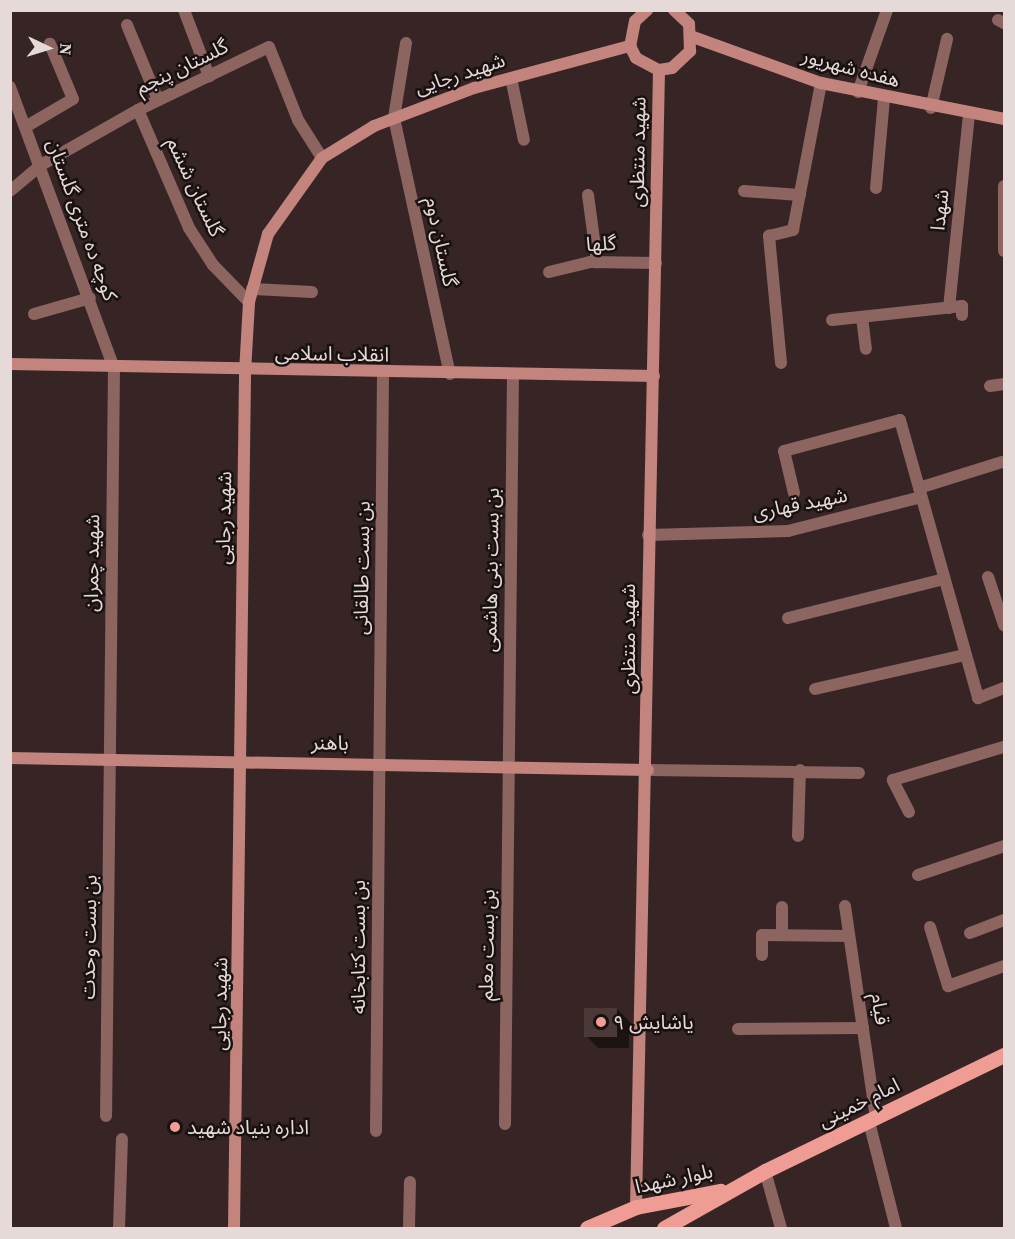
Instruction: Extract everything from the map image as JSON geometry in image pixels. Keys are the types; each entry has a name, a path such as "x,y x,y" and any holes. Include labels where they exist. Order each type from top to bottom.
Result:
{"main road":[{"name":"امام خمینی","path":"732,1189 1005,1055"},
{"name":"بلوار شهدا","path":"587,1228 636,1207 732,1189"},
{"name":"بلوار شهدا","path":"664,1228 732,1189"}],"street":[{"path":"184,10 209,76"},
{"path":"858,92 887,10"},
{"path":"638,12 630,46 636,58 659,70 683,61 693,37 681,12"},
{"path":"127,25 158,100"},
{"name":"هفده شهریور","path":"693,37 821,83 969,116 1003,116"},
{"path":"931,108 947,39"},
{"path":"394,118 406,43"},
{"path":"27,126 73,99 50,44"},
{"name":"شهید رجایی","path":"234,1228 242,760 245,372 249,302 268,234 322,158 394,118 511,78 630,46"},
{"name":"گلستان پنجم","path":"10,191 41,165 138,110 269,47 298,120 322,158"},
{"name":"شهید منتظری","path":"636,1207 648,770 648,535 654,376 659,70"},
{"path":"511,78 524,140"},
{"path":"781,363 769,236 793,230 821,83"},
{"name":"کوچه ده متری گلستان","path":"10,87 27,126 114,368"},
{"path":"876,188 884,98"},
{"name":"گلستان ششم","path":"138,110 189,228 213,265 249,302"},
{"name":"شهدا","path":"949,308 969,116"},
{"name":"گلستان دوم","path":"394,118 450,374"},
{"path":"1005,186 1005,251"},
{"path":"744,191 800,195"},
{"path":"588,195 597,262"},
{"name":"گلها","path":"549,272 597,262 656,263"},
{"path":"252,289 312,292"},
{"path":"34,314 90,298"},
{"path":"832,320 962,306 962,315"},
{"path":"862,317 866,350"},
{"name":"انقلاب اسلامی","path":"10,364 245,372 654,376"},
{"name":"شهید چمران","path":"110,759 114,368"},
{"name":"بن بست طالقانی","path":"379,764 383,374"},
{"name":"بن بست بنی هاشمی","path":"508,766 513,375"},
{"path":"990,386 1005,384"},
{"path":"794,493 784,452 900,420 978,698 1005,688"},
{"name":"شهید قهاری","path":"648,535 788,531 920,493 1002,462"},
{"path":"988,577 1005,625"},
{"path":"788,618 944,579"},
{"path":"815,689 965,655"},
{"path":"909,812 893,780 1005,747"},
{"name":"باهنر","path":"10,758 242,760 648,770"},
{"name":"بن بست وحدت","path":"106,1116 110,759"},
{"name":"بن بست کتابخانه","path":"376,1131 379,764"},
{"name":"بن بست معلم","path":"505,1124 508,766"},
{"path":"648,770 800,770 860,773"},
{"path":"798,836 800,770"},
{"path":"918,875 1005,846"},
{"name":"قیام","path":"844,906 863,1028 873,1120 896,1228"},
{"path":"782,907 782,935"},
{"path":"970,933 1005,920"},
{"path":"930,927 948,986 1005,966"},
{"path":"762,955 762,935 849,936"},
{"path":"738,1029 863,1028"},
{"path":"119,1228 122,1139"},
{"path":"765,1171 781,1228"},
{"path":"409,1228 410,1182"}],"building":[{"name":"یاشایش ۹","path":"584,1008 617,1008 617,1037 584,1037"}],"place":[{"name":"یاشایش ۹","path":"601,1022"},
{"name":"اداره بنیاد شهید","path":"175,1127"}]}
